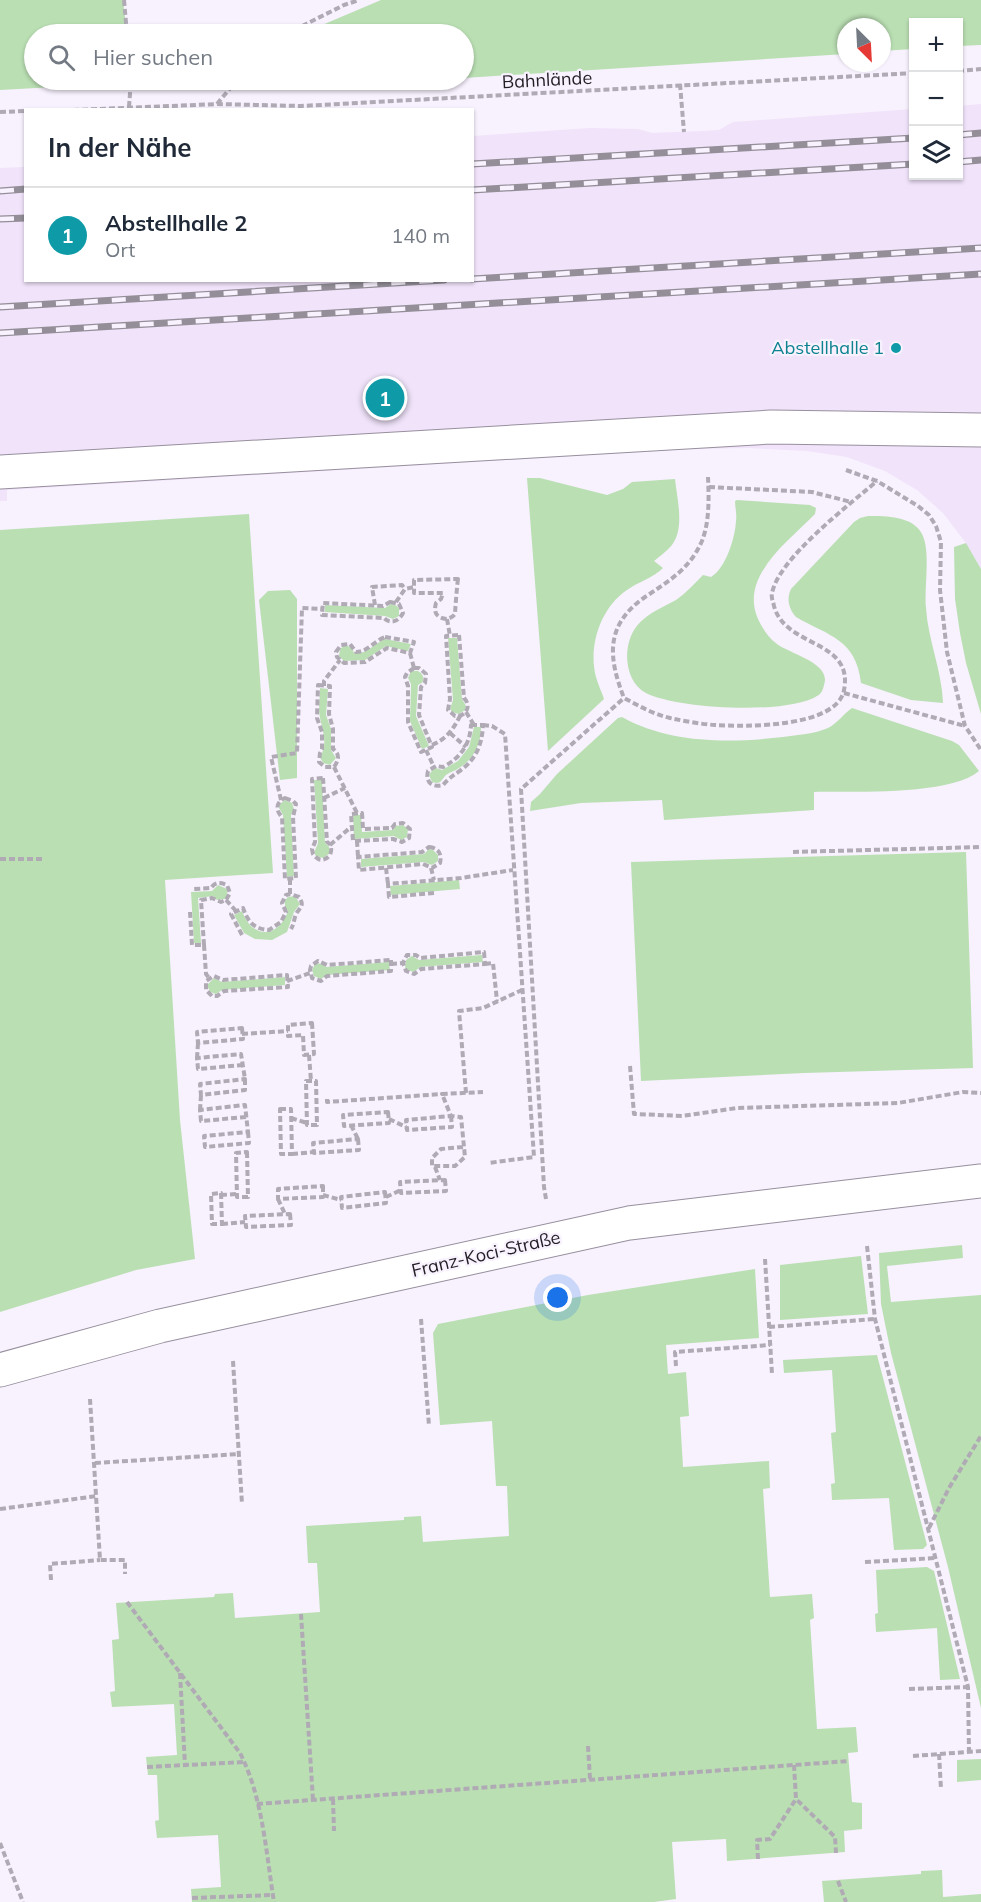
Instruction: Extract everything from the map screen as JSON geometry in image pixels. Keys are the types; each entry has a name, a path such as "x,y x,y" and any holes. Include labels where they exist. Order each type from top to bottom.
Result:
{"street":[{"path":"0,472 771,428 981,430"},
{"name":"Franz-Koci-Straße","path":"0,1370 160,1326 628,1223 981,1181"}],"path":[{"path":"124,0 127,24"},
{"path":"306,24 359,0"},
{"path":"963,71 981,69"},
{"name":"Bahnlände","path":"129,108 217,104 301,106 909,73"},
{"path":"680,84 684,132"},
{"path":"129,108 130,90"},
{"path":"217,104 229,90"},
{"path":"0,112 24,111"},
{"path":"845,470 877,481 918,506 929,514 936,526 941,542 940,590 947,652 965,726 981,750"},
{"path":"708,477 707,519 700,547 685,568 667,584 643,598 623,616 613,638 612,662 624,698 647,710 669,717 713,725 752,726 795,722 821,714 836,704 844,693 845,677 841,663 829,650 798,636 784,625 776,614 771,596 775,581 789,561 844,507 877,481"},
{"path":"709,487 812,492 852,502"},
{"path":"458,579 454,614 447,619 438,617 435,612 436,603 441,599 442,592 414,593 414,587 414,580 458,579"},
{"path":"375,605 372,587 402,585 405,589"},
{"path":"396,602 403,613 394,622 389,622 384,618 322,615 323,603 383,606 386,603 396,602 405,589 414,587"},
{"path":"281,800 290,799 296,804 293,817 296,878 290,879 285,879 282,817 277,812 281,800 271,757 297,753 302,608 323,609"},
{"path":"447,619 450,636"},
{"path":"432,745 419,715 421,687 425,684 426,674 419,668 414,668 405,677 408,686 406,716 421,752 443,740 468,707 468,702 464,698 459,635 446,636 450,699 448,710 455,716 460,716"},
{"path":"410,653 387,648 375,658 365,662 348,663 340,660 336,652 341,645 350,644 356,652 364,651 385,637 414,642 410,653 414,668"},
{"path":"324,686 324,681 340,660"},
{"path":"318,685 330,686 329,714 333,729 333,749 339,758 334,766 324,766 319,762 322,732 317,718 318,685"},
{"path":"844,693 965,726"},
{"path":"546,1199 543,1187 521,789 624,698"},
{"path":"466,712 474,725"},
{"path":"483,725 479,750 466,766 448,778 443,785 438,786 427,780 428,771 434,766 443,767 450,763 466,747 471,737 471,725 483,725 492,726 505,734 534,1157 489,1163"},
{"path":"450,733 466,747"},
{"path":"426,750 434,766"},
{"path":"320,778 324,766"},
{"path":"334,766 357,813"},
{"path":"320,778 323,778 327,842 332,851 327,858 319,860 313,854 315,842 312,779 320,778"},
{"path":"324,798 345,788"},
{"path":"362,813 363,830 392,828 399,823 407,825 409,837 402,842 393,838 353,841 351,814 362,813"},
{"path":"330,845 352,827"},
{"path":"357,841 359,870 423,864 431,868 434,880"},
{"path":"402,842 404,854"},
{"path":"358,857 422,852 429,847 438,849 441,854 440,863 431,868"},
{"path":"793,852 981,847"},
{"path":"0,859 44,859"},
{"path":"386,868 389,897 434,893"},
{"path":"388,884 513,870"},
{"path":"290,879 290,894"},
{"path":"194,889 210,888 218,882 222,883 229,889 226,900"},
{"path":"242,935 231,914 243,908 252,925 269,930 284,918 286,912 282,903 290,894"},
{"path":"290,894 299,897 302,905 296,913 291,929"},
{"path":"209,978 206,974 201,900 212,898 221,902 226,900"},
{"path":"226,900 236,911"},
{"path":"190,912 192,945 204,945"},
{"path":"403,963 411,954 420,958 484,952 484,964"},
{"path":"391,960 391,964 392,971 327,976 321,981 312,978 310,973 311,966 318,961 327,965 391,960"},
{"path":"403,963 406,971 414,974 421,969 493,963 497,1001"},
{"path":"391,964 403,963"},
{"path":"287,981 310,973"},
{"path":"287,975 287,981 288,987 224,991 217,996 212,996 206,990 206,981 218,976 223,980 287,975"},
{"path":"466,1093 458,1011 483,1008 522,990"},
{"path":"312,1023 314,1054 309,1055 304,1055 303,1035 288,1036 288,1025 312,1023"},
{"path":"198,1043 243,1039 242,1028 197,1032 197,1058 198,1069 243,1065"},
{"path":"242,1034 288,1031"},
{"path":"197,1058 242,1054 245,1079 245,1090 201,1095"},
{"path":"309,1055 311,1081"},
{"path":"630,1066 634,1114 682,1116 737,1108 898,1103 963,1092 981,1093"},
{"path":"245,1079 200,1084 200,1110 201,1121 246,1117"},
{"path":"291,1118 307,1123 307,1125 317,1125 316,1081 306,1081 307,1123"},
{"path":"327,1099 327,1102 483,1092"},
{"path":"388,1119 407,1127 407,1130 452,1127 451,1116 442,1094"},
{"path":"200,1110 245,1105 246,1117 248,1132 249,1143 205,1147 204,1136 248,1132"},
{"path":"292,1154 291,1109 280,1109 281,1154 292,1154 314,1152 314,1153 359,1149 358,1139 351,1125"},
{"path":"388,1112 388,1119 389,1123 344,1126 343,1115 388,1112"},
{"path":"407,1127 406,1120 460,1117 465,1157 455,1166 434,1166"},
{"path":"314,1152 313,1143 358,1139"},
{"path":"237,1144 237,1197 248,1197 247,1152 238,1153"},
{"path":"440,1180 432,1166 432,1158 441,1149 464,1147"},
{"path":"445,1180 446,1191 401,1193 401,1190 400,1182 445,1180"},
{"path":"285,1214 278,1199 278,1189 323,1186 323,1195"},
{"path":"386,1197 401,1190"},
{"path":"385,1192 386,1197 386,1203 342,1208 341,1200 341,1197 385,1192"},
{"path":"237,1194 211,1194 212,1224 246,1222"},
{"path":"221,1195 222,1224"},
{"path":"278,1199 323,1197 323,1195 341,1200"},
{"path":"290,1214 291,1225 246,1227 246,1222 245,1216 290,1214"},
{"path":"867,1246 876,1319 968,1687 969,1752"},
{"path":"765,1259 772,1374"},
{"path":"421,1319 429,1426"},
{"path":"769,1327 876,1319"},
{"path":"676,1366 675,1352 770,1345"},
{"path":"233,1361 242,1504"},
{"path":"90,1400 100,1560"},
{"path":"929,1528 949,1488 981,1436"},
{"path":"94,1463 239,1454"},
{"path":"0,1509 97,1496"},
{"path":"865,1562 937,1558"},
{"path":"51,1580 50,1564 100,1560 125,1560 126,1574"},
{"path":"127,1602 245,1762 257,1804 274,1902"},
{"path":"301,1614 313,1800"},
{"path":"180,1674 185,1765"},
{"path":"909,1689 968,1687"},
{"path":"588,1746 590,1779"},
{"path":"913,1756 981,1751"},
{"path":"939,1754 941,1790"},
{"path":"257,1804 849,1761"},
{"path":"147,1767 245,1762"},
{"path":"758,1859 757,1840 770,1839 796,1799 795,1765"},
{"path":"333,1799 334,1831"},
{"path":"796,1799 835,1837 836,1853"},
{"path":"0,1843 23,1902"},
{"path":"838,1881 846,1902"},
{"path":"192,1898 273,1895"}],"shaded area":[{"path":"981,104 981,569 966,543 943,513 917,490 885,471 847,457 807,451 748,448 689,449 7,490 7,501 0,501 0,168 24,167 24,282 474,282 474,136 590,128 638,129 652,133 703,131 719,130 733,122 909,109 909,180 963,180 963,106"}],"green space":[{"path":"0,0 123,0 126,24 24,24 24,89 0,90"},
{"path":"381,0 981,0 981,45 963,46 963,18 909,18 909,49 891,50 891,18 837,18 837,55 474,77 474,24 325,24"},
{"path":"527,478 540,478 607,495 623,489 632,482 675,479 679,513 676,538 670,547 654,561 663,568 655,575 631,587 618,598 610,607 598,629 594,665 604,699 548,751"},
{"path":"735,501 810,505 816,508 815,514 770,560 755,588 754,603 758,619 771,639 816,665 822,671 825,677 822,690 817,696 802,702 758,708 682,703 646,693 635,683 628,668 627,652 631,636 644,618 676,600 703,575 711,577 721,567 734,536"},
{"path":"249,514 273,873 165,880 180,1120 195,1259 136,1270 0,1312 0,530"},
{"path":"868,516 906,520 918,528 925,541 927,620 943,703 911,700 861,683 858,668 847,648 830,635 796,617 790,607 791,589 854,522"},
{"path":"966,543 981,569 981,714 966,663 955,599 954,547"},
{"path":"290,590 297,599 297,778 280,780 259,600 268,591"},
{"path":"391,604 399,609 399,616 393,619 385,616 325,612 325,605 385,608"},
{"path":"448,638 457,638 462,699 466,706 465,710 459,714 450,709 453,700"},
{"path":"385,639 411,644 408,651 386,646 365,660 344,661 339,656 340,649 345,645 352,648 354,653 359,653"},
{"path":"411,671 418,671 423,677 423,682 418,685 416,716 429,746 422,749 410,721 411,684 408,678"},
{"path":"320,688 328,689 326,715 331,729 331,750 336,758 330,765 323,763 320,757 324,743 319,715"},
{"path":"852,708 952,741 959,745 979,771 965,779 946,785 924,788 876,792 814,792 814,810 664,820 662,800 581,803 530,811 531,802 557,774 618,718 622,717 641,726 680,737 742,740 817,732 832,726"},
{"path":"474,727 481,727 480,739 473,756 440,782 432,782 429,775 433,769 442,770 458,761 469,747"},
{"path":"314,780 322,780 325,843 329,849 329,854 323,858 314,853 318,843"},
{"path":"285,800 292,803 294,809 291,815 294,876 287,877 283,815 279,808"},
{"path":"353,815 361,815 362,832 393,830 396,826 403,825 408,829 407,837 401,840 394,836 354,839"},
{"path":"429,849 438,855 438,861 432,865 424,862 361,867 361,859 424,854"},
{"path":"966,852 973,1068 641,1081 631,862"},
{"path":"459,880 460,889 391,895 390,886"},
{"path":"218,885 227,889 227,897 224,899 217,900 213,896 198,898 201,943 194,943 191,892 212,891"},
{"path":"295,896 300,904 294,912 287,932 272,940 255,939 244,933 234,915 242,911 246,920 258,931 272,931 284,920 288,911 285,907 285,900"},
{"path":"482,955 483,962 420,967 414,972 405,967 406,960 412,956 419,960"},
{"path":"389,962 390,970 327,975 321,979 314,976 312,970 318,963 326,967"},
{"path":"285,977 285,985 222,990 216,994 210,992 207,985 214,978 222,982"},
{"path":"962,1245 963,1258 887,1266 891,1302 981,1295 981,1708 948,1567 891,1353 881,1304 879,1253"},
{"path":"861,1256 868,1314 780,1320 780,1265"},
{"path":"755,1269 759,1338 666,1345 668,1374 686,1372 689,1416 680,1417 683,1467 769,1461 770,1488 763,1489 770,1597 812,1594 814,1618 810,1620 817,1729 856,1727 858,1752 848,1753 852,1802 862,1803 862,1829 844,1831 845,1852 727,1861 726,1839 672,1842 676,1899 654,1902 192,1902 191,1889 221,1887 218,1835 157,1838 155,1821 159,1820 157,1775 148,1775 146,1757 177,1755 174,1704 112,1707 110,1692 115,1691 112,1640 119,1639 116,1603 214,1597 215,1594 233,1593 235,1618 320,1612 317,1563 308,1563 306,1526 404,1520 404,1517 421,1516 423,1542 509,1536 507,1486 496,1486 492,1421 440,1425 433,1333 438,1324 588,1295"},
{"path":"877,1355 927,1545 923,1549 894,1550 889,1498 832,1500 831,1484 835,1483 831,1433 836,1432 832,1370 784,1373 783,1360"},
{"path":"927,1567 934,1571 960,1679 940,1680 937,1628 876,1632 875,1614 878,1613 876,1570"},
{"path":"981,1759 981,1780 957,1782 957,1760"},
{"path":"942,1870 943,1897 981,1894 981,1902 824,1902 822,1881 921,1874 921,1871"}],"railway":[{"path":"963,135 981,133"},
{"path":"474,164 909,138"},
{"path":"963,162 981,160"},
{"path":"474,190 909,164"},
{"path":"0,191 24,189"},
{"path":"0,219 24,218"},
{"path":"474,279 981,248"},
{"path":"0,333 981,274"},
{"path":"0,307 411,282"}],"place":[{"name":"Abstellhalle 1","path":"896,348"},
{"name":"Abstellhalle 2","path":"385,398"}]}
